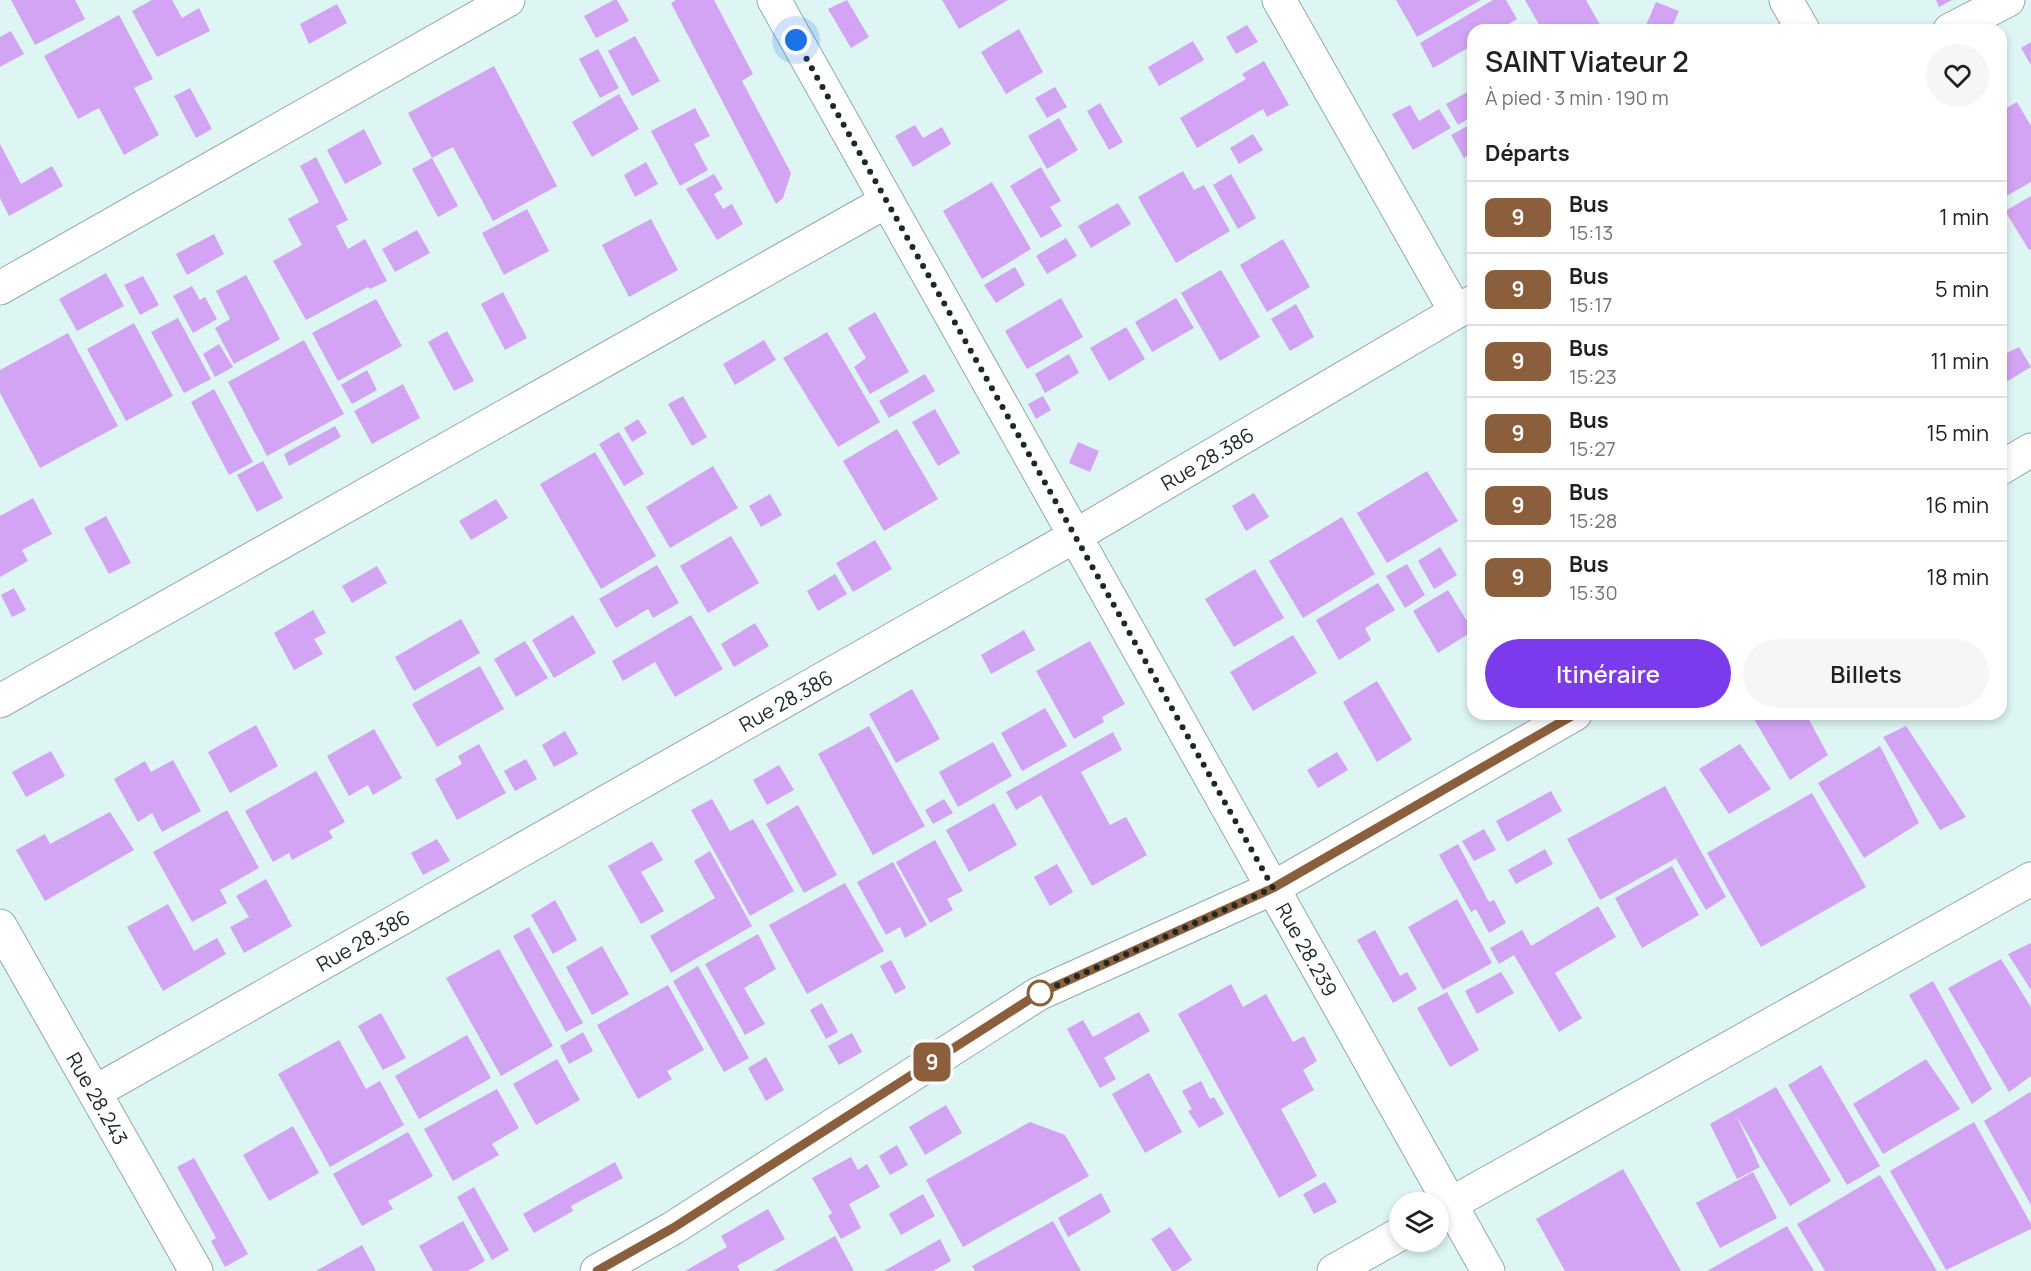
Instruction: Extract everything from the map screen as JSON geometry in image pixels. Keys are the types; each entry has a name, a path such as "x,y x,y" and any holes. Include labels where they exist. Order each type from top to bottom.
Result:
{"street":[{"path":"0,288 508,0"},
{"name":"Rue 28.239","path":"774,0 1273,888 1436,1192"},
{"path":"1279,0 1464,307"},
{"path":"1786,0 1800,24"},
{"path":"1962,24 2008,0"},
{"path":"0,701 887,201"},
{"name":"Rue 28.386","path":"95,1092 1075,536 1464,307"},
{"path":"2007,464 2031,450"},
{"path":"597,1271 673,1228 1038,994 1273,888 1565,720"},
{"path":"1449,1206 2031,879"},
{"name":"Rue 28.243","path":"0,926 196,1271"},
{"name":"Rue 28.239","path":"1449,1214 1488,1271"},
{"path":"1334,1271 1389,1240"}],"building":[{"path":"11,0 75,0 85,19 35,45"},
{"path":"152,0 172,0 182,18 199,8 210,31 157,57 132,11"},
{"path":"617,0 629,21 596,38 584,16"},
{"path":"676,0 714,0 753,74 742,81 791,173 783,198 776,204 671,3"},
{"path":"847,0 869,37 851,48 828,9"},
{"path":"942,0 1008,0 959,29"},
{"path":"1396,0 1481,0 1417,37"},
{"path":"1493,0 1506,0 1517,19 1509,24 1467,24 1467,48 1433,68 1420,43"},
{"path":"1525,0 1586,0 1600,24 1539,24"},
{"path":"1936,0 1952,0 1939,7"},
{"path":"1656,2 1679,11 1674,24 1647,24"},
{"path":"337,4 347,23 309,44 300,24"},
{"path":"119,15 153,79 134,88 159,135 124,155 99,108 78,119 44,56"},
{"path":"1247,25 1258,42 1236,54 1226,37"},
{"path":"1019,29 1043,72 1006,94 981,52"},
{"path":"11,31 24,54 0,67 0,37"},
{"path":"635,36 660,81 632,96 608,51"},
{"path":"1193,41 1204,60 1159,86 1148,67"},
{"path":"2031,42 2031,65 2021,48"},
{"path":"598,49 619,88 600,98 579,59"},
{"path":"1264,61 1289,105 1267,117 1263,109 1197,148 1180,118 1246,79 1242,74"},
{"path":"494,66 557,186 493,221 453,147 432,158 408,113"},
{"path":"1055,87 1067,107 1047,118 1035,98"},
{"path":"190,88 212,129 196,138 174,96"},
{"path":"1467,92 1467,120 1458,125 1446,104"},
{"path":"619,94 639,129 592,157 572,122"},
{"path":"2017,102 2031,126 2031,182 2007,196 2007,108"},
{"path":"1100,103 1123,142 1109,150 1087,111"},
{"path":"1410,105 1419,121 1439,109 1451,128 1413,150 1392,114"},
{"path":"695,108 710,136 694,144 708,170 680,186 651,131"},
{"path":"1059,118 1078,150 1047,169 1028,136"},
{"path":"915,125 923,138 942,127 951,144 913,167 895,136"},
{"path":"1467,126 1467,156 1464,158 1451,135"},
{"path":"364,129 382,164 345,184 327,150"},
{"path":"1253,134 1263,150 1239,164 1230,148"},
{"path":"0,144 21,184 52,166 63,186 9,216 0,198"},
{"path":"316,157 348,220 336,226 348,249 365,239 387,281 370,289 368,287 306,320 273,261 302,245 288,219 319,202 300,166"},
{"path":"432,158 458,206 438,217 412,169"},
{"path":"646,162 658,184 635,197 624,175"},
{"path":"1041,167 1061,201 1050,207 1062,226 1041,238 1010,186"},
{"path":"1183,171 1194,190 1204,185 1230,231 1176,263 1138,197"},
{"path":"714,174 723,189 714,194 723,209 732,204 743,224 717,240 686,189"},
{"path":"1231,174 1256,218 1238,229 1213,185"},
{"path":"992,182 1031,249 982,279 943,211"},
{"path":"2031,196 2031,249 2029,250 2007,214 2007,210"},
{"path":"1118,203 1131,224 1091,248 1078,226"},
{"path":"527,209 549,251 504,275 482,233"},
{"path":"651,219 678,270 629,297 602,245"},
{"path":"417,230 430,253 395,272 382,249"},
{"path":"214,234 224,254 187,275 176,254"},
{"path":"1066,238 1077,256 1047,274 1036,256"},
{"path":"1283,239 1310,287 1267,312 1240,265"},
{"path":"1015,267 1025,285 996,303 984,285"},
{"path":"1221,270 1260,337 1220,361 1181,293"},
{"path":"106,273 124,306 77,331 59,299"},
{"path":"246,275 280,339 234,364 215,328 230,319 216,291"},
{"path":"143,276 159,305 140,315 124,285"},
{"path":"192,286 200,300 205,297 217,319 193,333 173,296"},
{"path":"503,292 527,338 505,350 481,304"},
{"path":"1061,298 1083,337 1027,369 1005,331"},
{"path":"1176,298 1194,328 1152,352 1135,322"},
{"path":"376,299 402,346 338,381 312,333"},
{"path":"1296,304 1314,337 1290,351 1271,319"},
{"path":"875,312 909,372 870,394 854,367 866,358 848,328"},
{"path":"178,318 211,379 184,393 151,332"},
{"path":"134,323 173,396 126,421 87,349"},
{"path":"1126,327 1145,359 1109,381 1090,348"},
{"path":"447,331 474,381 454,391 428,342"},
{"path":"827,332 880,422 838,447 783,358"},
{"path":"68,333 118,426 40,468 0,393 0,370"},
{"path":"304,340 344,414 267,456 228,382"},
{"path":"764,340 776,360 735,385 723,364"},
{"path":"219,344 233,367 215,377 203,354"},
{"path":"2019,347 2031,367 2007,381 2007,353"},
{"path":"1069,354 1079,373 1045,393 1035,374"},
{"path":"367,370 377,390 352,404 341,385"},
{"path":"925,374 935,391 889,418 879,401"},
{"path":"403,384 420,418 372,444 354,411"},
{"path":"214,389 253,462 229,475 191,402"},
{"path":"683,396 707,437 692,446 668,404"},
{"path":"1043,396 1051,410 1036,419 1028,404"},
{"path":"935,409 960,453 938,466 912,422"},
{"path":"638,419 647,433 632,442 624,428"},
{"path":"335,426 341,437 289,466 284,454"},
{"path":"897,429 938,499 884,531 843,461"},
{"path":"619,432 644,474 624,486 599,444"},
{"path":"1078,442 1099,451 1090,472 1069,463"},
{"path":"595,452 656,556 601,589 540,484"},
{"path":"263,461 283,498 257,512 237,475"},
{"path":"713,466 738,508 670,548 646,507"},
{"path":"1427,471 1458,521 1387,563 1357,513"},
{"path":"1254,493 1269,517 1246,531 1232,506"},
{"path":"770,494 782,515 761,527 749,506"},
{"path":"33,498 52,534 22,550 28,561 0,577 0,516"},
{"path":"496,499 508,518 471,540 459,521"},
{"path":"106,516 131,563 109,574 84,528"},
{"path":"1342,517 1375,574 1303,618 1269,561"},
{"path":"731,536 759,583 708,613 680,566"},
{"path":"875,540 892,569 853,592 836,563"},
{"path":"1440,547 1457,575 1434,589 1418,561"},
{"path":"1407,564 1425,595 1405,608 1386,576"},
{"path":"657,565 679,603 653,618 648,609 616,628 599,599"},
{"path":"377,566 387,583 352,603 342,586"},
{"path":"1255,569 1284,618 1234,647 1205,599"},
{"path":"835,574 847,594 818,611 807,591"},
{"path":"1378,583 1395,610 1365,628 1371,640 1339,660 1316,620"},
{"path":"14,588 26,610 12,617 1,595"},
{"path":"1448,590 1467,621 1467,635 1438,653 1413,611"},
{"path":"313,610 326,633 314,639 323,654 294,670 274,633"},
{"path":"573,615 596,653 554,678 532,640"},
{"path":"691,615 723,669 675,697 655,662 623,681 612,661"},
{"path":"461,619 480,653 414,691 395,657"},
{"path":"755,623 769,646 734,667 721,644"},
{"path":"1024,630 1035,650 991,674 981,655"},
{"path":"1293,635 1317,673 1253,711 1230,672"},
{"path":"525,641 548,678 516,697 494,659"},
{"path":"1090,641 1125,704 1102,717 1104,722 1074,739 1036,671"},
{"path":"480,666 504,709 437,747 412,704"},
{"path":"1377,681 1412,740 1377,762 1343,702"},
{"path":"912,689 940,739 896,763 869,714"},
{"path":"1045,708 1067,746 1022,771 1001,733"},
{"path":"1755,720 1809,720 1828,755 1790,780"},
{"path":"256,725 278,766 230,793 208,752"},
{"path":"869,726 925,826 873,855 818,754"},
{"path":"1906,726 1966,817 1940,830 1883,737"},
{"path":"374,729 402,778 373,795 368,785 349,796 327,756"},
{"path":"565,731 578,754 554,767 542,745"},
{"path":"1113,732 1122,750 1081,772 1110,825 1126,817 1147,855 1092,886 1041,795 1016,810 1006,792"},
{"path":"993,742 1012,776 958,807 939,772"},
{"path":"479,744 506,793 457,820 435,779 462,764 458,756"},
{"path":"1740,744 1771,789 1729,814 1699,769"},
{"path":"1880,746 1919,823 1864,858 1818,783"},
{"path":"51,751 65,776 26,797 12,772"},
{"path":"1337,752 1348,770 1318,788 1307,770"},
{"path":"526,759 537,779 515,791 504,771"},
{"path":"173,760 201,811 162,832 152,813 138,822 114,779 145,761 151,772"},
{"path":"779,765 794,790 767,805 753,780"},
{"path":"316,771 345,822 329,831 333,838 292,860 289,853 273,862 245,811"},
{"path":"1665,786 1726,897 1706,910 1676,859 1682,855 1600,900 1567,839"},
{"path":"1551,791 1562,811 1507,842 1496,821"},
{"path":"1812,793 1866,887 1761,947 1707,853"},
{"path":"712,799 730,831 753,819 794,891 750,916 691,810"},
{"path":"944,799 953,813 933,824 925,810"},
{"path":"994,803 1017,845 969,872 946,830"},
{"path":"798,805 837,875 804,893 766,824"},
{"path":"227,810 259,868 220,890 227,903 192,922 153,852"},
{"path":"110,812 134,850 45,901 16,850 45,834 50,844"},
{"path":"1484,829 1496,850 1474,861 1462,841"},
{"path":"437,839 450,861 423,875 411,853"},
{"path":"935,840 963,891 947,899 953,910 930,923 896,862"},
{"path":"652,841 663,860 641,872 664,911 641,924 608,866"},
{"path":"1458,844 1489,902 1494,900 1506,923 1489,933 1476,909 1471,912 1439,855"},
{"path":"1545,849 1553,864 1516,884 1508,870"},
{"path":"710,851 752,926 671,973 650,936 715,898 694,861"},
{"path":"893,862 927,925 905,938 900,927 886,935 857,882"},
{"path":"1057,864 1073,892 1050,906 1034,877"},
{"path":"1672,866 1699,915 1642,948 1615,898"},
{"path":"266,879 292,926 244,953 230,927 249,917 236,896"},
{"path":"845,883 884,951 807,994 769,925"},
{"path":"1457,899 1492,963 1443,990 1408,927"},
{"path":"555,900 577,940 553,954 531,915"},
{"path":"168,904 194,951 217,938 226,954 163,991 127,927"},
{"path":"1598,906 1616,937 1555,973 1582,1018 1559,1032 1514,955 1499,964 1490,948 1522,930 1531,946"},
{"path":"529,927 583,1023 566,1032 513,936"},
{"path":"1375,930 1400,976 1407,972 1417,989 1393,1003 1357,940"},
{"path":"758,934 776,969 744,988 765,1024 745,1035 705,964"},
{"path":"2031,943 2031,990 2008,954"},
{"path":"602,946 629,994 592,1015 566,967"},
{"path":"499,949 553,1046 501,1076 446,978"},
{"path":"2001,959 2031,1007 2031,1076 2009,1092 1948,988"},
{"path":"891,960 906,988 895,994 880,966"},
{"path":"698,966 749,1058 724,1072 673,981"},
{"path":"1501,972 1514,993 1477,1014 1465,991"},
{"path":"1933,981 1992,1089 1972,1104 1909,995"},
{"path":"1231,984 1243,1007 1266,994 1293,1042 1304,1036 1317,1061 1303,1070 1314,1090 1281,1109 1317,1176 1279,1198 1178,1014"},
{"path":"668,985 704,1050 667,1071 672,1079 638,1099 597,1025"},
{"path":"1447,992 1479,1050 1450,1067 1417,1008"},
{"path":"822,1003 838,1032 826,1039 810,1010"},
{"path":"1139,1012 1150,1031 1104,1058 1116,1079 1100,1088 1067,1029 1083,1020 1093,1037"},
{"path":"381,1013 406,1058 383,1070 358,1026"},
{"path":"583,1032 593,1051 569,1064 560,1046"},
{"path":"852,1033 862,1052 839,1065 828,1046"},
{"path":"467,1035 491,1078 419,1119 395,1076"},
{"path":"339,1040 366,1089 380,1081 404,1125 330,1167 278,1074"},
{"path":"766,1057 784,1090 766,1101 748,1068"},
{"path":"557,1059 580,1100 536,1125 513,1084"},
{"path":"1926,1059 1960,1109 1883,1154 1853,1104"},
{"path":"1821,1065 1880,1166 1847,1185 1788,1085"},
{"path":"1149,1073 1182,1132 1145,1153 1112,1094"},
{"path":"1201,1081 1210,1099 1214,1097 1224,1114 1199,1128 1188,1111 1192,1109 1182,1091"},
{"path":"1776,1087 1831,1181 1790,1206 1736,1115 1760,1167 1737,1179 1710,1124"},
{"path":"497,1089 519,1128 492,1144 499,1155 453,1181 424,1129"},
{"path":"2030,1092 2031,1094 2031,1205 1984,1121"},
{"path":"946,1105 962,1133 925,1155 909,1127"},
{"path":"1030,1122 1065,1135 1089,1176 963,1247 926,1180"},
{"path":"1974,1122 2031,1224 2031,1229 1946,1270 1890,1171"},
{"path":"293,1126 319,1173 269,1201 243,1155"},
{"path":"408,1132 433,1176 388,1201 393,1209 362,1226 333,1174"},
{"path":"897,1145 908,1165 890,1175 879,1156"},
{"path":"851,1157 858,1170 867,1164 880,1187 849,1204 861,1228 841,1239 828,1216 832,1213 812,1178"},
{"path":"194,1158 248,1254 225,1267 211,1241 216,1238 177,1167"},
{"path":"615,1162 623,1178 571,1206 573,1211 534,1233 523,1214"},
{"path":"1623,1169 1681,1271 1565,1271 1536,1219"},
{"path":"1753,1172 1777,1218 1720,1248 1696,1203"},
{"path":"1880,1175 1937,1271 1825,1271 1797,1224"},
{"path":"1325,1182 1337,1202 1314,1214 1303,1194"},
{"path":"474,1187 509,1250 492,1260 457,1197"},
{"path":"1101,1193 1111,1212 1068,1237 1058,1218"},
{"path":"923,1194 935,1216 901,1235 889,1214"},
{"path":"768,1209 785,1239 737,1266 740,1271 685,1271 727,1247 721,1236"},
{"path":"463,1221 485,1261 468,1271 433,1271 419,1246"},
{"path":"1053,1221 1081,1271 975,1271 972,1266"},
{"path":"1787,1226 1814,1271 1707,1271"},
{"path":"1170,1227 1192,1260 1176,1271 1172,1271 1151,1239"},
{"path":"835,1236 854,1271 773,1271"},
{"path":"940,1239 951,1261 933,1271 884,1271"},
{"path":"362,1245 376,1271 316,1271"}],"bus line":[{"name":"9","path":"597,1271 673,1228 1038,994 1273,888 1565,720"}],"route":[{"path":"796,40 1273,888 1038,994 1040,993"}]}
